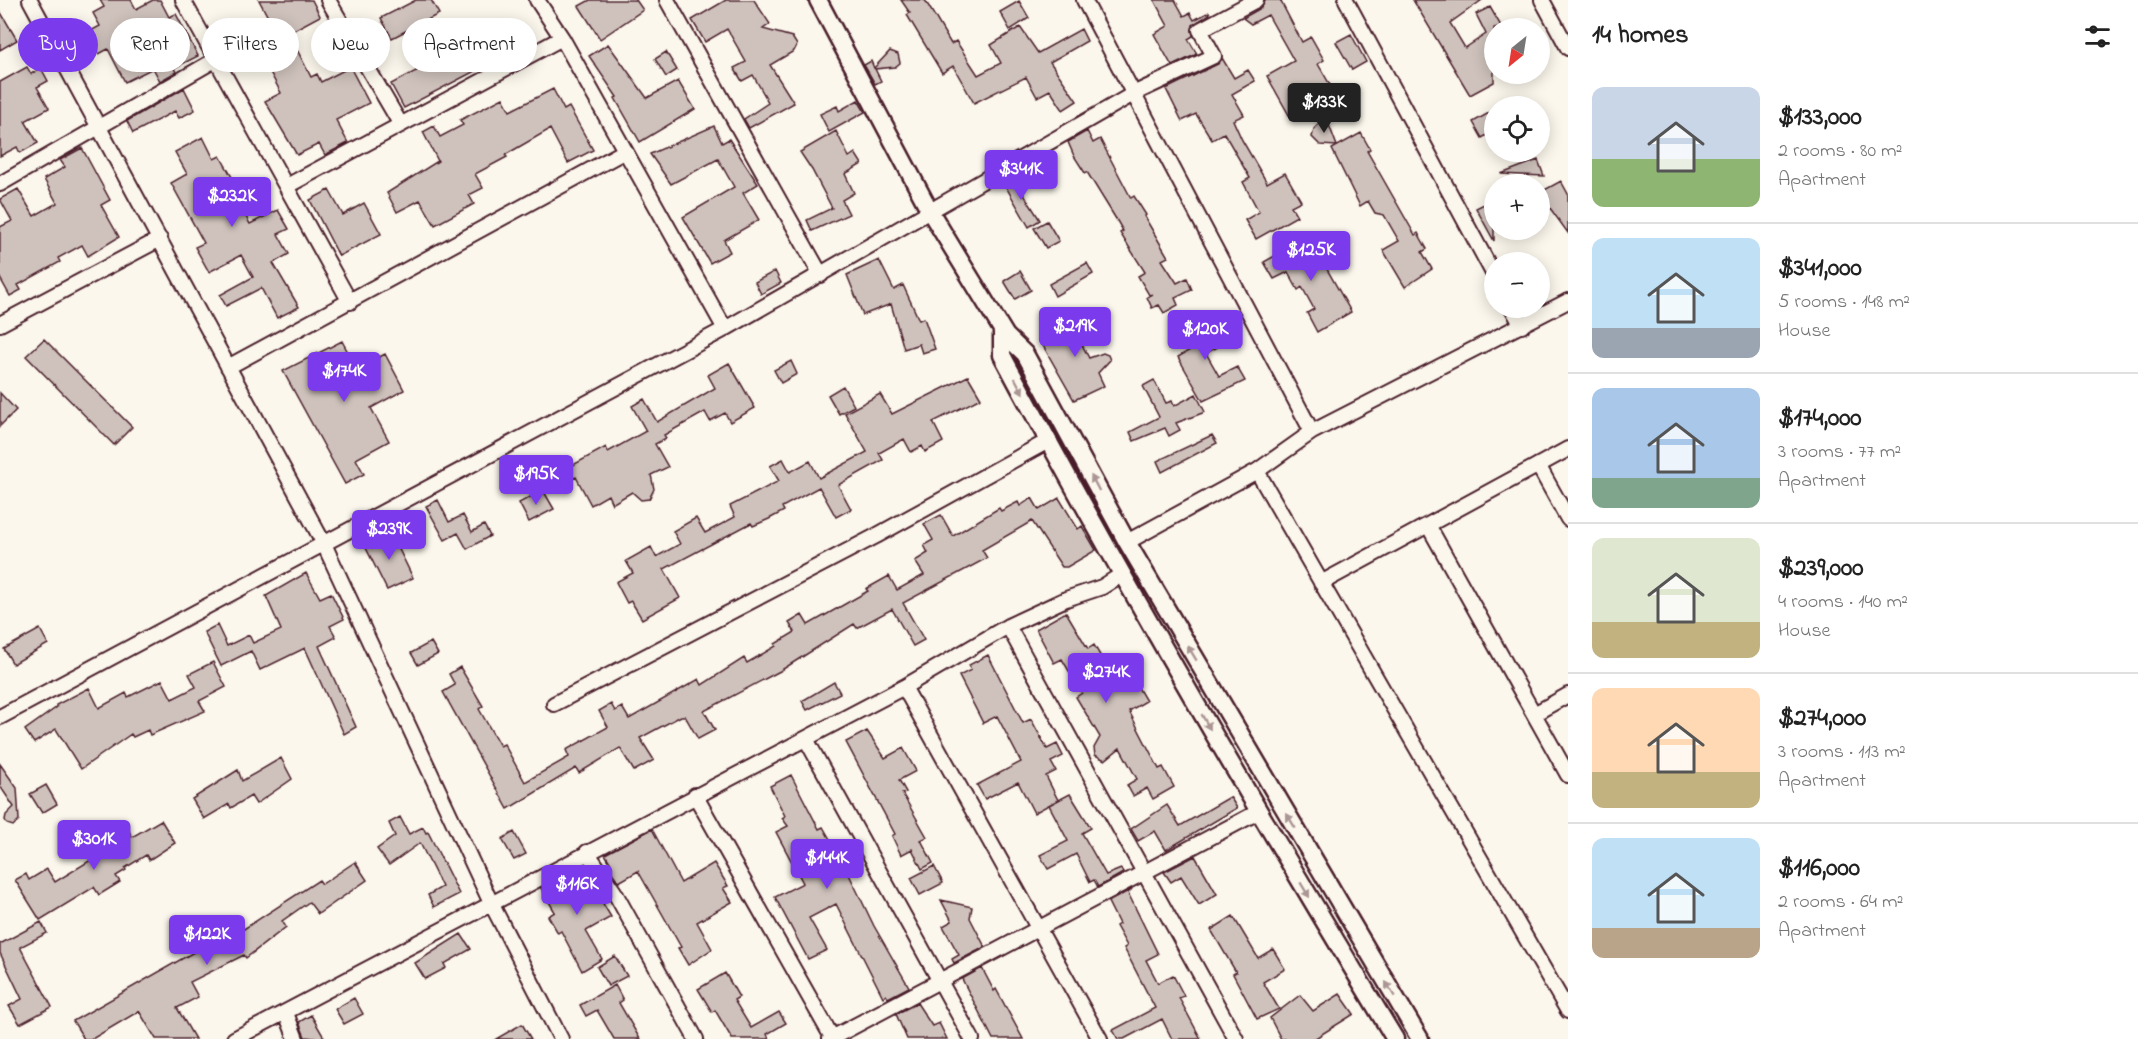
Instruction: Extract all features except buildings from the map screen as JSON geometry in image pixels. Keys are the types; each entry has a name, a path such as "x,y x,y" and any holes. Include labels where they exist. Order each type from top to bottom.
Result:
{"street":[{"path":"30,0 324,544 491,903 561,1039"},
{"path":"183,0 202,36"},
{"path":"328,0 401,125"},
{"path":"537,0 562,38 725,329"},
{"path":"667,0 821,275"},
{"path":"818,0 931,213 1006,336"},
{"path":"1084,0 1312,432"},
{"path":"0,717 725,329 931,213 1135,93 1214,56 1200,30 1256,0"},
{"path":"1346,0 1484,256"},
{"path":"1542,0 1568,48"},
{"path":"287,186 562,38"},
{"path":"0,184 202,68"},
{"path":"222,72 350,302"},
{"path":"228,367 625,151"},
{"path":"0,324 160,239"},
{"path":"1127,542 1257,471 1312,432 1568,301"},
{"path":"1518,318 1522,326"},
{"path":"1395,1039 1258,812 1121,575 1002,356 1002,332 1025,354 1127,542 1420,1039"},
{"path":"554,704 876,536 1048,441"},
{"path":"1321,583 1568,449"},
{"path":"1538,465 1568,519"},
{"path":"1257,471 1568,1011"},
{"path":"1428,525 1568,775"},
{"path":"234,1039 904,687 1008,626 1066,599 1102,587 1121,575"},
{"path":"1008,626 1236,1039"},
{"path":"904,687 1100,1039"},
{"path":"1534,714 1568,695"},
{"path":"806,739 972,1039"},
{"path":"695,795 832,1039 1258,812"},
{"path":"587,852 615,893 696,1039"},
{"path":"285,1013 296,1039"}]}
